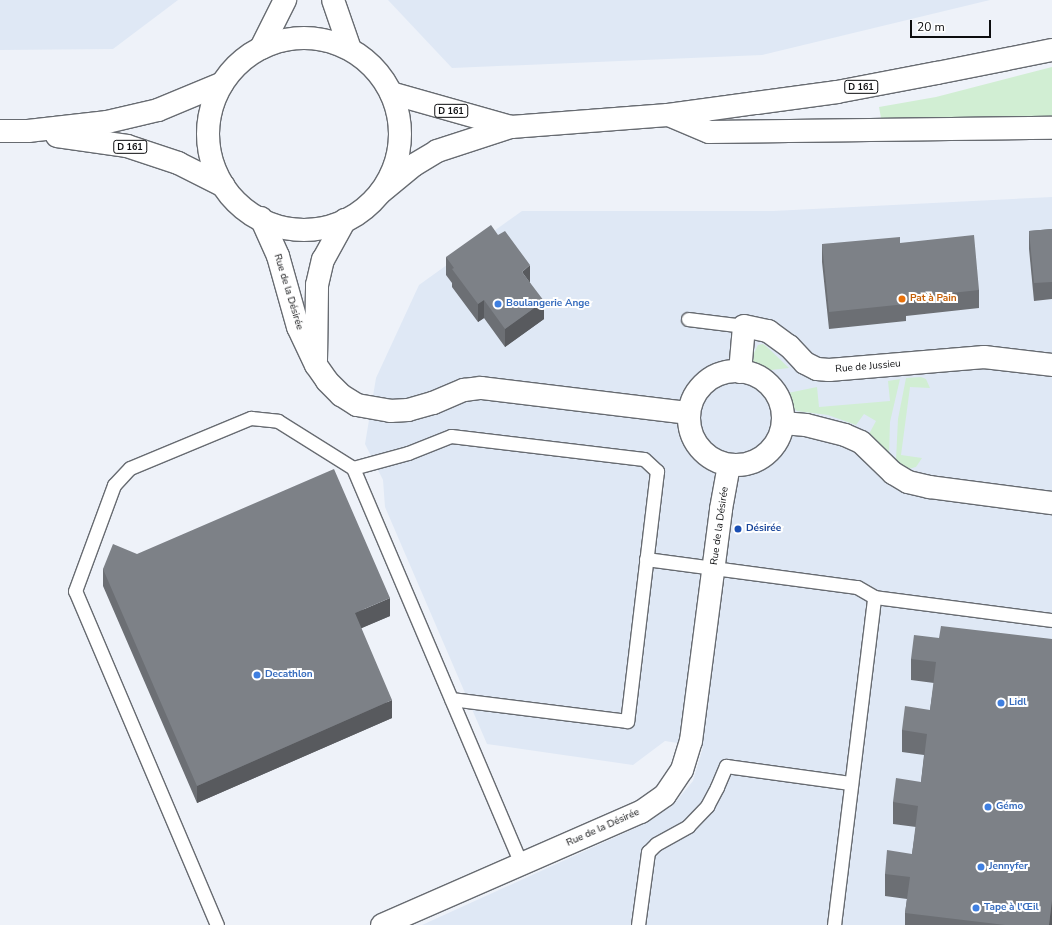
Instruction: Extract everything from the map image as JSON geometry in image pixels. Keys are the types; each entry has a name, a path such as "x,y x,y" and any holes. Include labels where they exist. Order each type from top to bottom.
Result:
{"street":[{"path":"262,48 285,0"},
{"path":"333,0 350,50"},
{"path":"308,38 325,40 350,50 364,59 381,76 391,93 398,112 398,154 392,173 380,193 366,207 345,220 327,227 306,229 277,225 250,213 234,200 224,186 216,171 210,152 208,135 209,117 213,102 223,83 237,65 262,48 281,41 308,38"},
{"name":"D 161","path":"380,193 414,165 438,151 511,127 668,115 837,92 1052,50"},
{"name":"D 161","path":"0,131 28,131 107,122 158,110 223,83"},
{"name":"D 161","path":"391,93 511,127"},
{"path":"668,115 709,132 1052,128"},
{"name":"D 161","path":"28,131 127,146 178,163 224,186"},
{"name":"Rue de la Désirée","path":"262,218 278,256 298,328 316,365 327,381 341,395 357,405 382,410 408,410 433,403 464,390 482,388 689,413"},
{"name":"Rue de la Désirée","path":"316,365 317,285 323,260 345,220"},
{"path":"740,372 744,326"},
{"name":"Rue de Jussieu","path":"744,326 768,332 789,346 805,363 817,369 829,370 984,357 1052,364"},
{"path":"728,372 740,372 754,375 767,383 776,394 782,408 782,423 776,441 764,455 754,461 742,465 729,465 717,461 707,455 699,447 692,436 689,425 689,413 692,401 706,382 716,376 728,372"},
{"path":"782,423 806,425 845,434 861,442 893,473 914,484 1052,503"},
{"name":"Rue de la Désirée","path":"382,925 641,812 665,796 682,770 690,740 729,465"}],"lane":[{"path":"688,319 744,326"},
{"path":"217,925 75,591 114,485 130,468 251,418 278,421 353,468 521,864"},
{"path":"353,468 408,453 451,436 644,459 657,471 627,721 451,699"},
{"path":"646,559 857,587 874,597 1052,620"},
{"path":"834,925 850,782 874,597"},
{"path":"638,925 648,852 656,844 688,826 707,806 726,766 850,782"}],"shaded area":[{"path":"0,0 178,0 113,49 0,50"},
{"path":"388,0 990,0 762,55 452,68"},
{"path":"1052,197 1052,925 422,925 642,825 673,805 693,781 703,747 665,741 633,765 487,744 385,507 383,480 365,444 376,378 419,285 522,211 773,211"}],"green space":[{"path":"1052,67 1052,119 908,120 881,118 879,107 936,97"},
{"path":"763,344 789,368 761,371 756,368 753,361 754,353 758,345"},
{"path":"921,377 926,379 930,388 910,387 901,455 922,458 916,467 908,469 896,460 898,419 906,378"},
{"path":"900,379 890,422 889,454 869,434 876,421 864,414 856,425 828,415 797,411 787,402 783,394 817,387 819,407 890,401 888,381"}],"building":[{"name":"Boulangerie Ange","path":"491,225 498,235 505,231 530,265 522,272 544,301 505,329 484,300 478,304 452,269 454,268 446,257"},
{"path":"1052,229 1052,282 1034,283 1029,231"},
{"name":"Pat à Pain","path":"974,235 979,290 906,298 906,304 829,312 822,244 900,237 900,243"},
{"name":"Decathlon","path":"334,469 390,598 355,613 392,700 197,786 103,569 113,544 137,554"},
{"path":"941,626 1052,639 1052,900 1049,925 1005,925 905,913 910,877 885,874 887,850 912,854 918,806 893,802 896,778 921,782 927,734 902,730 905,706 930,710 936,662 911,659 914,635 939,638"}],"place":[{"name":"Pat à Pain","path":"902,299"},
{"name":"Boulangerie Ange","path":"498,304"},
{"name":"Désirée","path":"738,529"},
{"name":"Decathlon","path":"257,675"},
{"name":"Lidl","path":"1001,703"},
{"name":"Gémo","path":"988,807"},
{"name":"Jennyfer","path":"981,867"},
{"name":"Tape à l'Œil","path":"976,908"}]}
